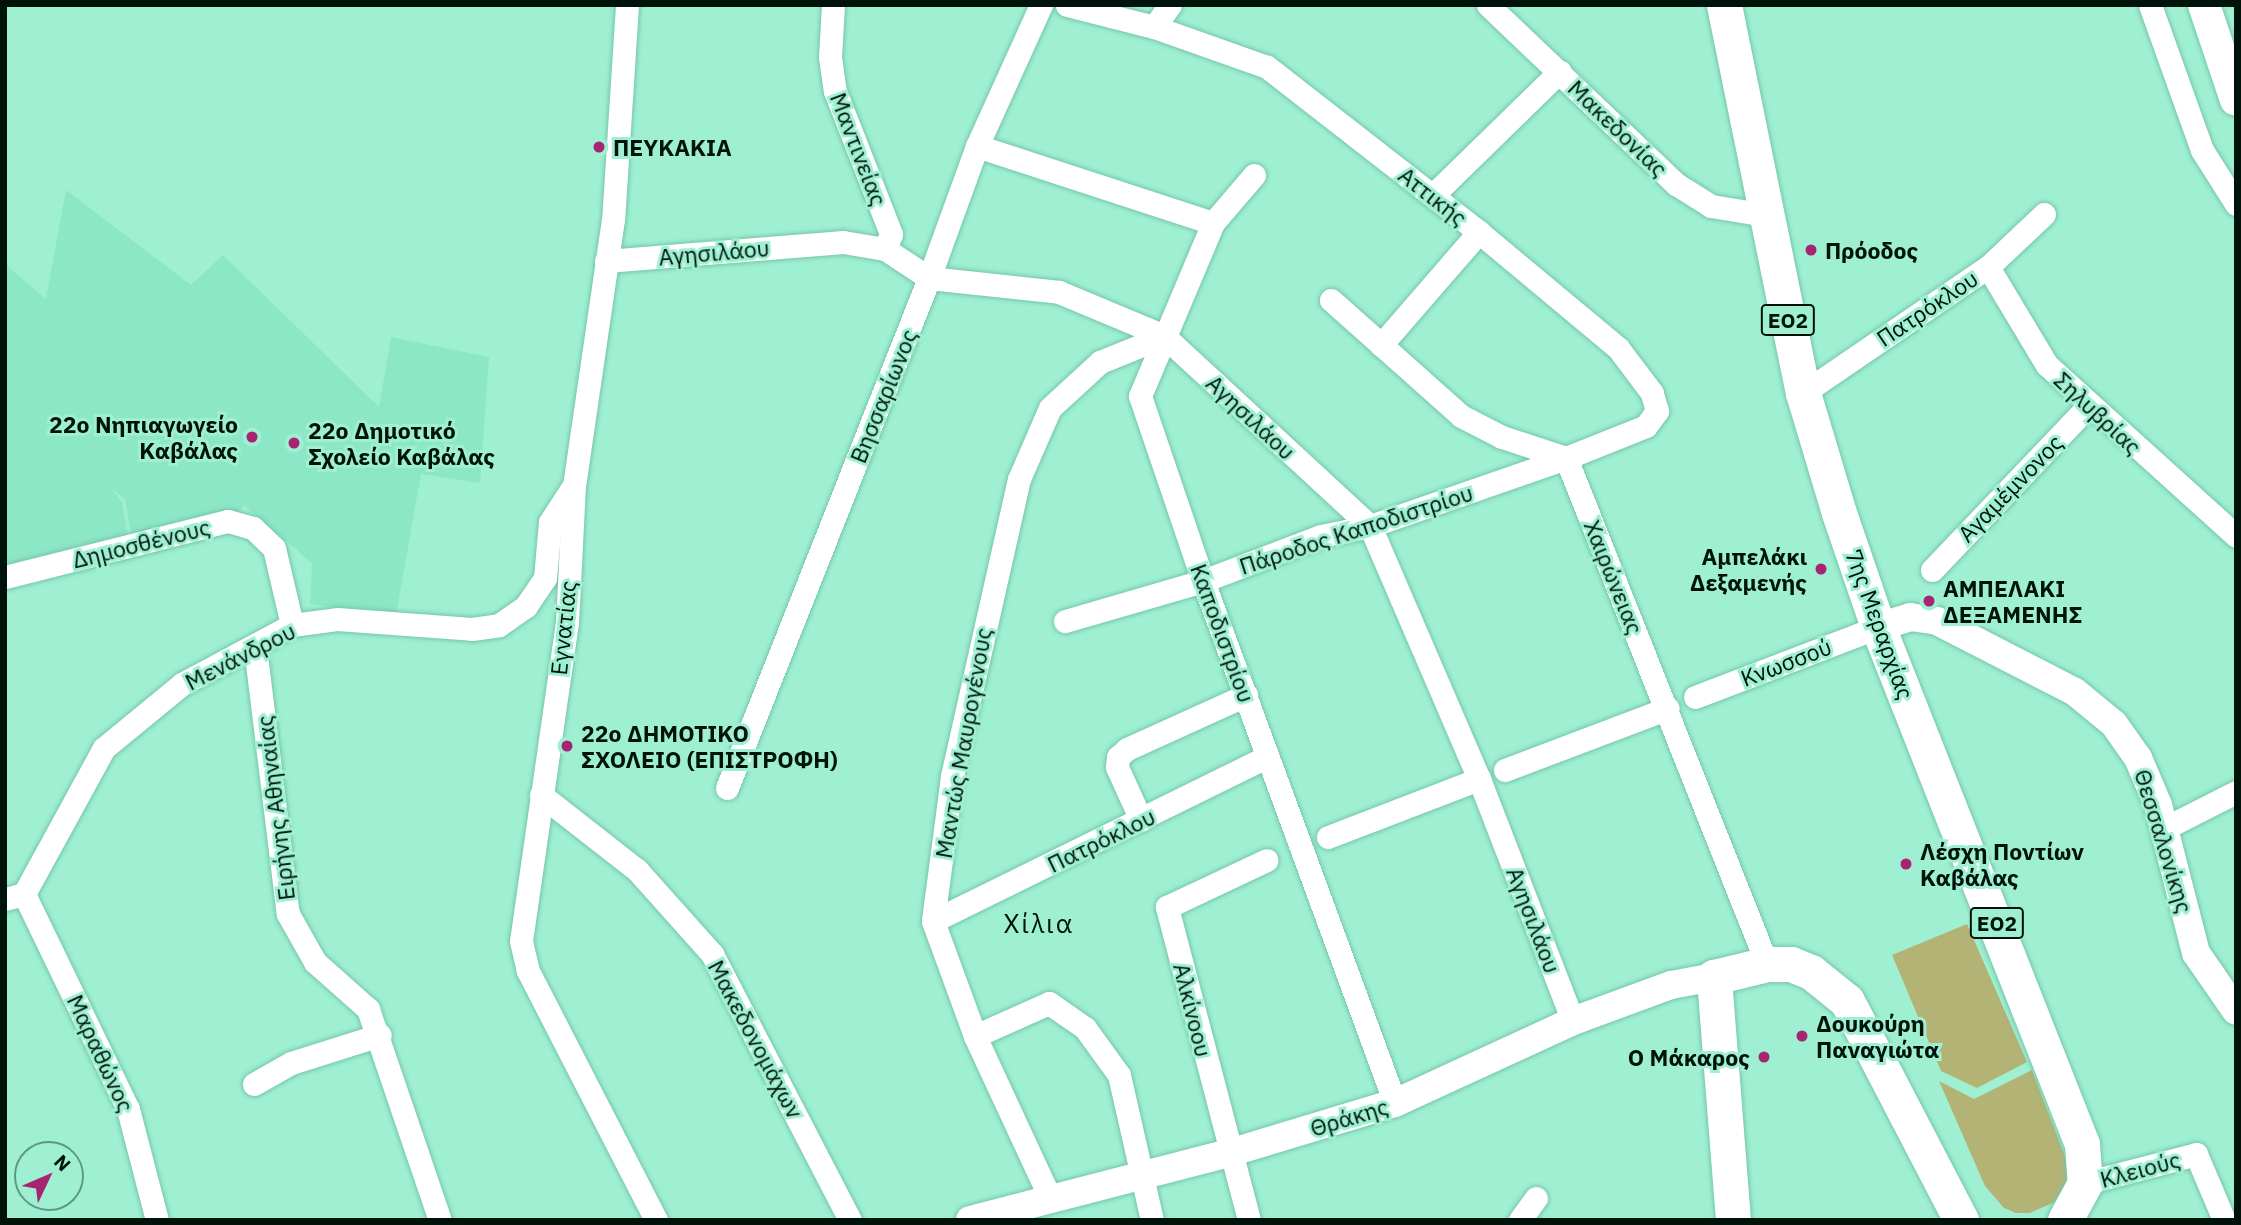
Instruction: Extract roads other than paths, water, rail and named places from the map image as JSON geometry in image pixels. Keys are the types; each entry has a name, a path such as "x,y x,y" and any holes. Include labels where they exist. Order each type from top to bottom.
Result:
{"main road":[{"name":"7ης Μεραρχίας","path":"1724,5 1803,393 1878,627 2051,1055 2082,1144 2085,1183"},
{"path":"2204,5 2236,100"},
{"path":"1733,1220 1714,977 1768,964 1791,964 1811,972 1847,1001 1961,1220"},
{"path":"2065,1220 2085,1183"}],"street":[{"name":"Εγνατίας","path":"627,5 606,261 574,485 567,622 521,941 528,971 656,1220"},
{"name":"Μαντινείας","path":"832,5 830,57 835,91 891,234 885,249"},
{"name":"Βησσαρίωνος","path":"727,788 929,278 977,146 1041,5"},
{"name":"Αττικής","path":"1066,5 1154,27 1267,67 1433,195 1618,348 1656,401 1654,419 1646,426 1566,458"},
{"path":"1154,27 1170,5"},
{"name":"Μακεδονίας","path":"1488,5 1560,71 1637,151 1676,184 1710,206 1766,215"},
{"path":"2150,5 2202,150 2236,204"},
{"path":"1433,195 1560,71"},
{"path":"977,146 1213,223"},
{"name":"Καποδιστρίου","path":"1254,175 1213,223 1140,396 1203,581 1395,1103"},
{"name":"Πατρόκλου","path":"1803,393 1988,267 2044,214"},
{"path":"1381,345 1479,232"},
{"name":"Αγησιλάου","path":"606,261 843,242 885,249 929,278 1059,292 1164,336 1370,526 1479,779 1573,1021"},
{"name":"Σηλυβρίας","path":"1988,267 2047,365 2088,406 2236,536"},
{"path":"1331,300 1461,416 1502,437 1566,458"},
{"name":"Μαντώς Μαυρογένους","path":"1051,1200 975,1036 933,921 952,776 1018,480 1051,408 1100,362 1164,336"},
{"name":"Αγαμέμνονος","path":"1932,570 2088,406"},
{"name":"Πάροδος Καποδιστρίου","path":"1065,621 1203,581 1321,536 1370,526 1566,458"},
{"name":"Χαιρώνειας","path":"1566,458 1768,964"},
{"name":"Μενάνδρου","path":"15,896 104,748 182,684 292,625 337,619 472,629 499,625 526,606 545,578 550,522 574,485"},
{"name":"Δημοσθένους","path":"5,577 228,521 253,528 274,548 292,625"},
{"name":"Θεσσαλονίκης","path":"1878,627 1910,617 1937,621 2076,692 2100,709 2128,741 2148,778 2196,953 2236,1010"},
{"name":"Κνωσσού","path":"1695,697 1878,627"},
{"name":"Ειρήνης Αθηναίας","path":"255,646 288,915 315,962 368,1009 380,1035 440,1220"},
{"path":"1142,820 1117,767 1118,757 1127,748 1246,695"},
{"path":"1505,770 1668,708"},
{"name":"Πατρόκλου","path":"933,921 1267,757"},
{"path":"1328,837 1479,779"},
{"path":"2163,829 2236,792"},
{"name":"Μακεδονομάχων","path":"541,795 637,870 712,954 850,1220"},
{"name":"Αλκίνοου","path":"1249,1220 1229,1153 1167,907 1267,860"},
{"name":"Μαραθώνος","path":"15,896 128,1108 157,1220"},
{"name":"Θράκης","path":"970,1220 1229,1153 1395,1103 1573,1021 1671,985 1714,977"},
{"path":"975,1036 1049,1003 1085,1028 1119,1075 1152,1220"},
{"path":"254,1084 291,1063 380,1035"},
{"name":"Κλειούς","path":"2085,1183 2196,1154 2224,1220"},
{"path":"1520,1220 1538,1209"}],"place":[{"name":"ΠΕΥΚΑΚΙΑ","path":"599,147"},
{"name":"Πρόοδος","path":"1811,250"},
{"name":"22ο Νηπιαγωγείο Καβάλας","path":"252,437"},
{"name":"22ο Δημοτικό Σχολείο Καβάλας","path":"294,443"},
{"name":"Αμπελάκι Δεξαμενής","path":"1821,569"},
{"name":"ΑΜΠΕΛΑΚΙ ΔΕΞΑΜΕΝΗΣ","path":"1929,601"},
{"name":"22ο ΔΗΜΟΤΙΚΟ ΣΧΟΛΕΙΟ (ΕΠΙΣΤΡΟΦΗ)","path":"567,746"},
{"name":"Λέσχη Ποντίων Καβάλας","path":"1906,864"},
{"name":"Δουκούρη Παναγιώτα","path":"1802,1036"},
{"name":"Ο Μάκαρος","path":"1764,1057"}],"district":[{"name":"Χίλια","path":"1039,924"}]}
